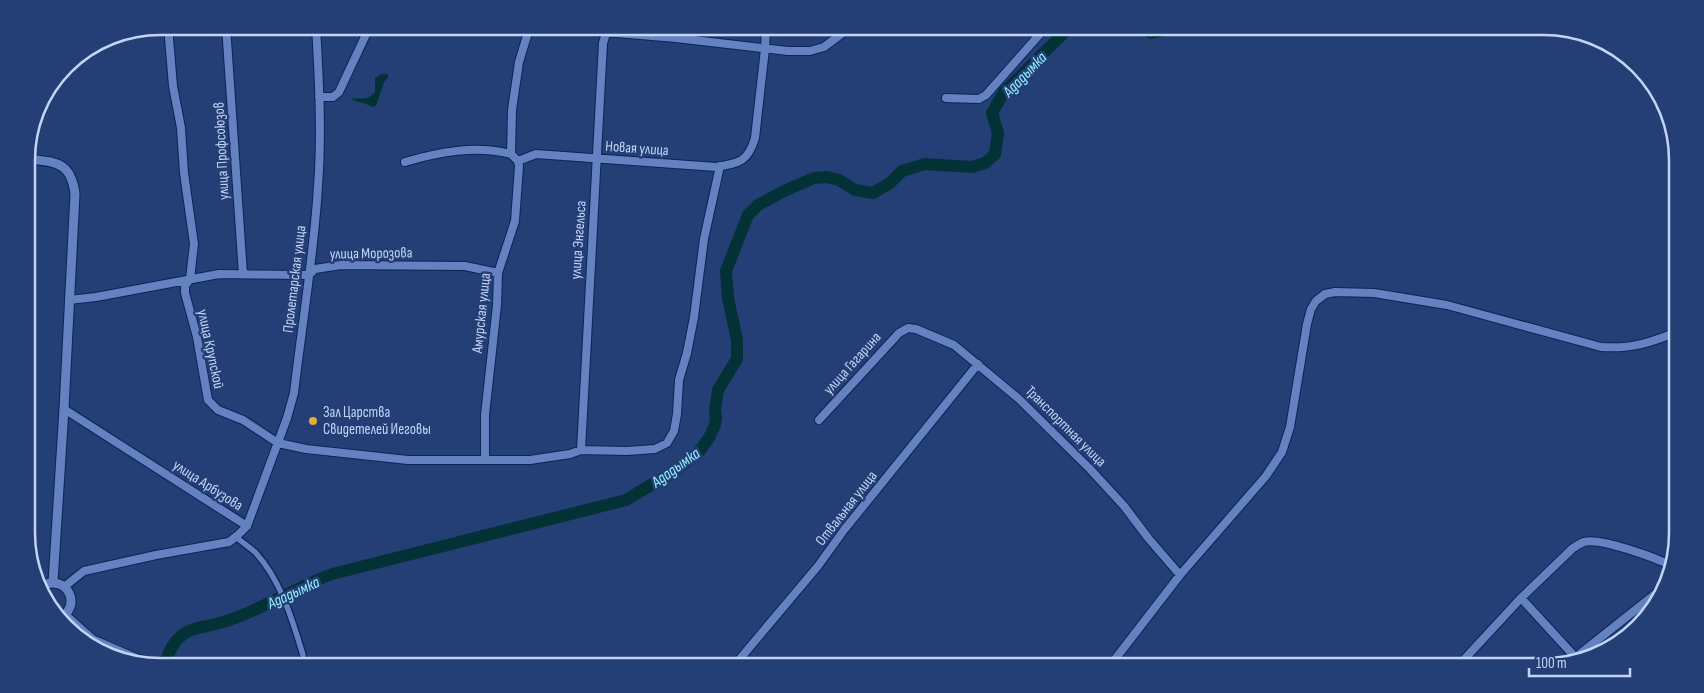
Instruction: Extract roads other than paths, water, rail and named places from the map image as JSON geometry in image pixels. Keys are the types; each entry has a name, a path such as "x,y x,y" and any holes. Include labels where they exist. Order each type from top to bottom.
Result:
{"street":[{"name":"улица Крупской","path":"169,35 174,86 181,128 184,174 194,244 190,279 185,286 185,293 198,337 208,400 218,410 244,420 278,443 306,449 408,460 530,460 570,454 581,450 655,449 667,443 674,431 679,380 687,353 694,317 704,240 720,166"},
{"name":"улица Профсоюзов","path":"227,35 243,274"},
{"name":"Пролетарская улица","path":"247,526 288,418 294,393 318,184 319,97 316,35"},
{"path":"319,97 333,96 339,92 366,35"},
{"path":"511,154 512,110 519,62 529,35"},
{"name":"улица Энгельса","path":"581,450 603,44 605,35"},
{"path":"634,35 765,49 810,51 824,47 840,35"},
{"path":"765,49 766,35"},
{"path":"946,98 979,99 986,95 1039,35"},
{"name":"Новая улица","path":"518,161 536,154 720,166 737,163 751,152 765,49"},
{"path":"404,162 440,152 456,150 484,150 511,154 518,161"},
{"path":"35,160 52,162 66,168 73,180 74,194 70,300 53,582"},
{"name":"Амурская улица","path":"485,459 485,415 497,305 498,273 515,221 518,161"},
{"name":"улица Морозова","path":"70,300 96,297 219,274 309,275 316,269 340,265 465,266 498,273"},
{"path":"1116,658 1180,575 1266,476 1282,452 1290,427 1307,324 1311,309 1324,294 1335,292 1374,293 1447,305 1601,347 1622,348 1639,345 1669,335"},
{"name":"Транспортная улица","path":"908,328 916,329 954,345 1019,399 1090,469 1124,506 1148,539 1180,575"},
{"name":"улица Гагарина","path":"819,420 899,333 908,328"},
{"name":"Отвальная улица","path":"741,658 818,566 844,530 978,364"},
{"name":"улица Арбузова","path":"64,409 247,526 229,542 156,555 84,571 64,586"},
{"path":"236,537 255,552 272,576 287,605 303,655"},
{"path":"1468,658 1521,598 1573,548 1584,542 1595,541 1611,544 1665,564"},
{"path":"46,584 53,582 64,586 68,591 71,600 70,608 65,614"},
{"path":"1585,651 1652,596"},
{"path":"1521,598 1573,655"}],"waterway":[{"name":"Ададымка","path":"167,658 174,643 184,634 197,628 246,614 332,574 626,500 676,470 698,453 709,438 715,425 718,390 737,359 737,340 728,298 726,271 748,215 758,205 814,178 827,177 839,180 855,190 873,193 890,183 902,171 925,164 972,167 985,163 995,154 998,133 992,113 1004,92 1062,35"}],"place":[{"name":"Зал Царства Свидетелей Иеговы","path":"313,421"}]}
